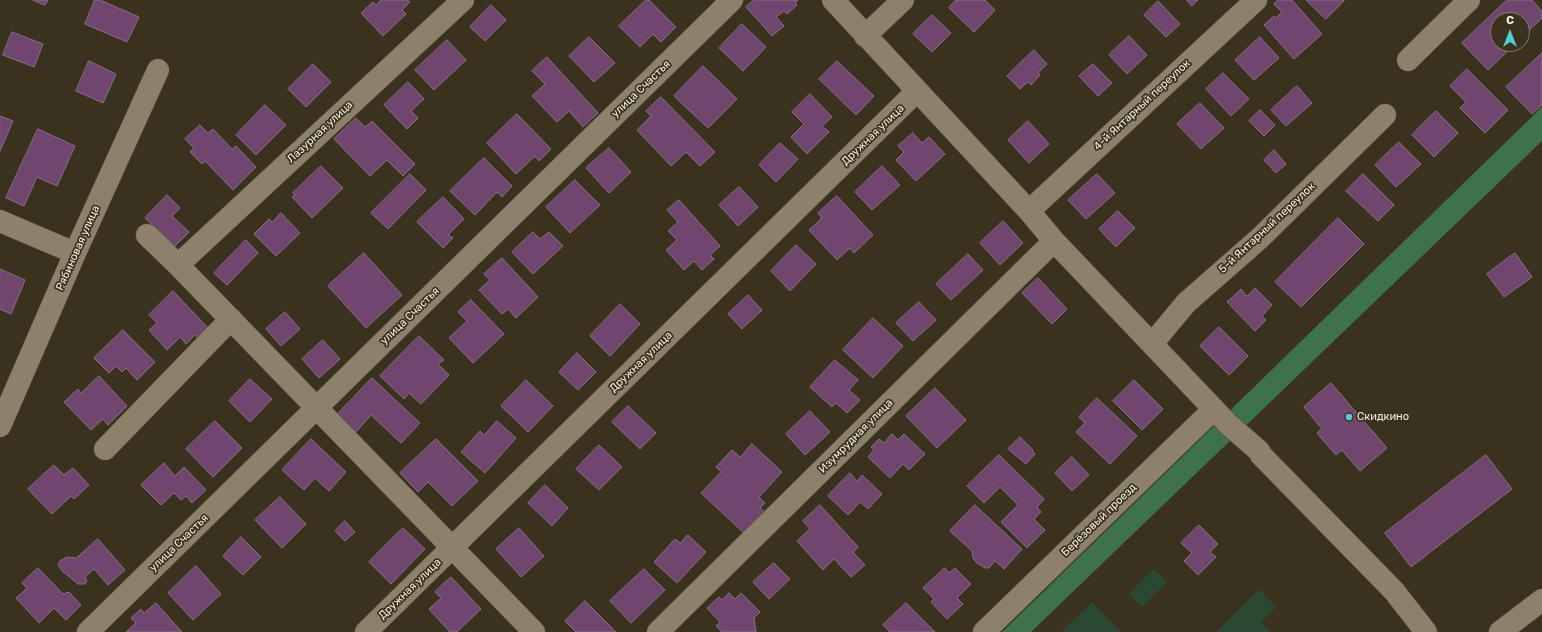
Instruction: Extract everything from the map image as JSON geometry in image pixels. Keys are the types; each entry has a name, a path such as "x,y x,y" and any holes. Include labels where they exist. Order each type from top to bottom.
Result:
{"street":[{"name":"Лазурная улица","path":"178,265 463,0"},
{"name":"улица Счастья","path":"88,632 732,0"},
{"path":"832,0 1029,211 1054,241 1228,424 1259,451 1261,455 1394,591 1426,632"},
{"path":"865,36 903,0"},
{"name":"4-й Янтарный переулок","path":"1029,211 1256,0"},
{"path":"1408,60 1469,0"},
{"name":"Рябиновая улица","path":"0,426 75,253 158,70"},
{"name":"Дружная улица","path":"366,632 917,91"},
{"name":"5-й Янтарный переулок","path":"1152,344 1186,303 1260,238 1385,115"},
{"path":"0,221 75,253"},
{"path":"147,235 231,319 534,632"},
{"name":"Изумрудная улица","path":"658,632 1054,241"},
{"path":"105,449 231,319"},
{"name":"Берёзовый проезд","path":"984,632 1214,409"},
{"path":"1500,632 1542,600"}],"green space":[{"path":"1542,107 1542,141 1031,632 1002,632"},
{"path":"1154,568 1167,582 1142,607 1129,594"},
{"path":"1259,589 1276,607 1261,622 1271,632 1216,632"},
{"path":"1092,602 1121,632 1061,632"}],"building":[{"path":"33,0 48,0 45,5"},
{"path":"95,0 100,0 139,17 127,42 85,24"},
{"path":"381,0 407,0 410,2 402,10 406,14 383,36 361,13 373,2 376,5"},
{"path":"646,0 649,0 676,27 661,42 653,34 640,47 619,26"},
{"path":"754,0 798,0 795,3 797,5 787,14 784,11 776,17 784,26 772,36 746,7"},
{"path":"956,0 985,0 995,10 974,32 949,8"},
{"path":"1187,0 1198,0 1192,6"},
{"path":"1278,0 1292,0 1322,34 1294,59 1264,25 1274,16 1276,18 1282,12 1274,4"},
{"path":"1306,0 1344,0 1344,1 1326,19"},
{"path":"1507,0 1532,0 1542,11 1542,18 1530,29 1530,12 1494,12"},
{"path":"1158,1 1180,24 1166,37 1144,15"},
{"path":"491,5 506,20 485,41 470,27"},
{"path":"932,15 951,33 932,52 913,34"},
{"path":"1490,16 1490,52 1507,52 1488,70 1462,43"},
{"path":"742,24 766,47 743,71 719,48"},
{"path":"12,32 43,44 34,67 3,55"},
{"path":"1129,36 1147,55 1127,74 1109,55"},
{"path":"589,37 615,63 594,82 569,56"},
{"path":"1260,37 1279,58 1254,80 1235,60"},
{"path":"447,40 466,60 434,90 415,70"},
{"path":"1034,50 1047,64 1038,73 1040,75 1031,85 1028,82 1020,89 1007,76"},
{"path":"1542,53 1542,105 1532,114 1506,87"},
{"path":"547,57 598,113 583,127 569,111 557,122 532,96 545,84 532,71"},
{"path":"89,61 116,74 103,103 76,91"},
{"path":"837,61 874,96 856,115 819,79"},
{"path":"313,64 331,82 306,107 288,89"},
{"path":"1093,64 1112,83 1098,96 1079,76"},
{"path":"703,66 737,99 708,128 674,96"},
{"path":"1467,69 1508,110 1485,133 1460,108 1466,102 1450,86"},
{"path":"1223,73 1249,99 1231,116 1206,89"},
{"path":"408,82 424,99 411,111 418,118 407,129 384,105"},
{"path":"1297,86 1312,103 1286,126 1271,110"},
{"path":"810,94 832,117 822,126 829,132 807,154 791,137 804,124 792,112"},
{"path":"661,97 715,152 700,166 686,152 671,166 637,130 651,116 646,111"},
{"path":"1200,103 1224,128 1201,149 1177,124"},
{"path":"265,105 286,125 256,155 236,135"},
{"path":"1260,110 1275,125 1264,136 1249,121"},
{"path":"1436,111 1458,133 1434,157 1412,135"},
{"path":"517,114 551,149 539,161 535,156 516,174 487,143"},
{"path":"0,116 13,121 0,151"},
{"path":"356,118 365,127 372,121 415,164 403,176 387,160 370,176 334,139"},
{"path":"1028,121 1049,144 1029,163 1008,140"},
{"path":"200,125 208,133 213,129 232,149 236,146 256,167 233,190 205,161 202,164 190,152 194,148 185,139"},
{"path":"38,129 75,146 57,186 37,177 24,206 6,198"},
{"path":"913,133 922,143 929,137 945,154 916,181 896,160 904,152 898,146"},
{"path":"1399,142 1421,164 1396,187 1375,165"},
{"path":"780,143 798,159 776,182 759,165"},
{"path":"609,148 631,172 609,193 586,168"},
{"path":"1274,150 1286,164 1276,173 1264,160"},
{"path":"484,158 512,186 502,197 497,192 475,215 450,191"},
{"path":"321,166 343,188 312,218 292,197 295,195 293,193"},
{"path":"882,166 900,185 872,210 855,192"},
{"path":"410,174 426,190 388,229 371,213"},
{"path":"1097,174 1115,193 1086,219 1068,200"},
{"path":"1363,174 1394,205 1378,221 1346,191"},
{"path":"575,180 600,205 570,233 546,207"},
{"path":"739,187 758,207 738,226 719,205"},
{"path":"167,195 180,208 172,216 189,232 175,246 145,218"},
{"path":"837,196 873,235 854,253 850,248 837,260 809,230 822,218 818,213"},
{"path":"443,197 464,219 448,235 453,238 443,248 417,222"},
{"path":"679,200 720,246 710,255 714,259 702,270 694,261 684,270 666,250 677,240 668,231 678,222 667,210"},
{"path":"1118,211 1135,228 1116,247 1099,229"},
{"path":"281,213 300,233 276,256 254,234 269,219 272,222"},
{"path":"1338,218 1364,244 1301,307 1275,282"},
{"path":"1003,221 1023,243 1000,265 980,243"},
{"path":"533,232 540,239 549,232 563,246 533,274 512,252"},
{"path":"246,240 258,253 227,285 214,273"},
{"path":"796,245 816,264 790,291 771,271"},
{"path":"364,253 402,295 366,328 328,286"},
{"path":"1515,253 1532,277 1504,297 1487,274"},
{"path":"968,254 983,270 951,300 936,284"},
{"path":"502,258 538,297 516,318 508,309 502,314 479,290 490,280 484,274"},
{"path":"0,269 25,280 11,314 0,309"},
{"path":"1038,278 1067,309 1052,324 1022,293"},
{"path":"1255,288 1272,305 1262,316 1266,320 1255,331 1227,302 1241,289 1247,296"},
{"path":"173,291 211,331 200,341 195,335 186,344 180,337 167,350 149,330 157,323 149,315"},
{"path":"748,295 762,310 742,329 728,314"},
{"path":"471,300 504,334 473,363 449,338 467,321 458,312"},
{"path":"919,302 936,320 913,341 896,323"},
{"path":"620,304 640,324 610,356 590,336"},
{"path":"285,312 300,329 281,346 266,329"},
{"path":"873,318 903,346 873,378 843,350"},
{"path":"1219,327 1248,356 1229,375 1200,346"},
{"path":"123,330 155,362 137,380 126,368 122,372 116,366 109,373 94,358"},
{"path":"419,336 444,360 438,364 449,375 421,404 409,393 404,399 380,376"},
{"path":"323,340 340,359 319,378 302,359"},
{"path":"577,353 596,372 578,390 559,372"},
{"path":"835,360 858,380 849,390 860,400 847,413 836,403 832,407 810,387"},
{"path":"99,376 127,406 108,425 103,419 91,430 64,402 78,389 81,393"},
{"path":"372,378 420,423 401,443 371,415 356,432 337,415"},
{"path":"250,379 272,399 250,422 229,401"},
{"path":"526,380 553,406 528,432 501,406"},
{"path":"1134,380 1163,409 1142,430 1113,401"},
{"path":"1331,383 1387,448 1360,471 1342,450 1336,455 1317,433 1322,429 1304,407"},
{"path":"935,388 966,420 937,448 906,416"},
{"path":"1097,398 1137,436 1110,464 1076,432 1085,423 1079,417"},
{"path":"628,406 656,433 640,449 612,422"},
{"path":"810,411 830,432 805,455 786,434"},
{"path":"215,421 242,448 213,477 186,449"},
{"path":"497,421 516,438 485,473 461,452 480,431 484,435"},
{"path":"892,434 898,440 904,434 925,454 909,470 903,464 890,478 868,457 874,450 871,447 879,439 884,443"},
{"path":"1020,437 1035,454 1026,464 1008,449"},
{"path":"311,439 346,472 329,491 315,478 304,490 282,470"},
{"path":"436,439 478,481 452,506 428,482 418,492 400,473"},
{"path":"752,444 782,472 759,497 765,503 760,508 766,513 746,535 701,493 721,472 716,467 732,450 740,457"},
{"path":"599,445 622,467 599,490 576,469"},
{"path":"999,455 1044,499 1037,507 1041,512 1034,519 1045,530 1027,548 1001,522 1018,505 1000,487 984,503 967,486"},
{"path":"1486,455 1512,489 1411,567 1385,533"},
{"path":"1072,457 1089,475 1072,491 1055,473"},
{"path":"164,463 175,476 184,467 206,490 192,503 186,496 181,500 174,493 161,505 141,485"},
{"path":"54,465 64,475 73,468 89,485 74,499 71,496 52,514 28,489"},
{"path":"850,473 857,481 862,475 882,494 868,509 860,502 848,515 828,496"},
{"path":"545,485 568,508 552,526 528,503"},
{"path":"280,497 306,524 282,548 255,520"},
{"path":"820,505 858,547 853,552 865,565 851,577 834,559 823,570 797,541 810,529 803,521"},
{"path":"975,505 1022,549 1004,569 995,561 989,568 985,568 977,563 973,558 972,551 950,531"},
{"path":"345,521 355,532 345,541 335,531"},
{"path":"1199,525 1218,544 1210,552 1216,557 1198,575 1184,561 1192,553 1181,543"},
{"path":"403,528 425,549 391,584 369,562"},
{"path":"519,528 544,556 521,577 496,549"},
{"path":"688,535 706,552 677,583 654,562 675,539 680,543"},
{"path":"241,537 261,557 243,575 223,556"},
{"path":"98,539 125,570 108,585 94,569 85,577 87,581 85,584 78,584 62,571 58,565 60,561 67,557 76,558"},
{"path":"774,563 790,579 769,599 753,582"},
{"path":"196,566 221,594 193,620 168,593"},
{"path":"38,568 63,594 69,592 81,605 66,620 54,608 39,623 16,598 27,588 22,583"},
{"path":"945,568 949,573 955,568 971,584 957,598 963,604 947,619 931,602 934,599 923,588"},
{"path":"644,569 665,590 631,623 610,601"},
{"path":"451,577 481,609 457,632 450,632 429,609 441,598 435,592"},
{"path":"729,593 735,599 741,593 760,612 754,618 756,632 722,632 716,626 720,622 707,608 719,597 722,600"},
{"path":"585,601 616,632 576,632 565,621"},
{"path":"156,603 182,632 127,632 136,623 131,618 141,609 144,613"},
{"path":"906,603 935,632 890,632 883,625"}],"place":[{"name":"Скидкино","path":"1349,417"}]}
